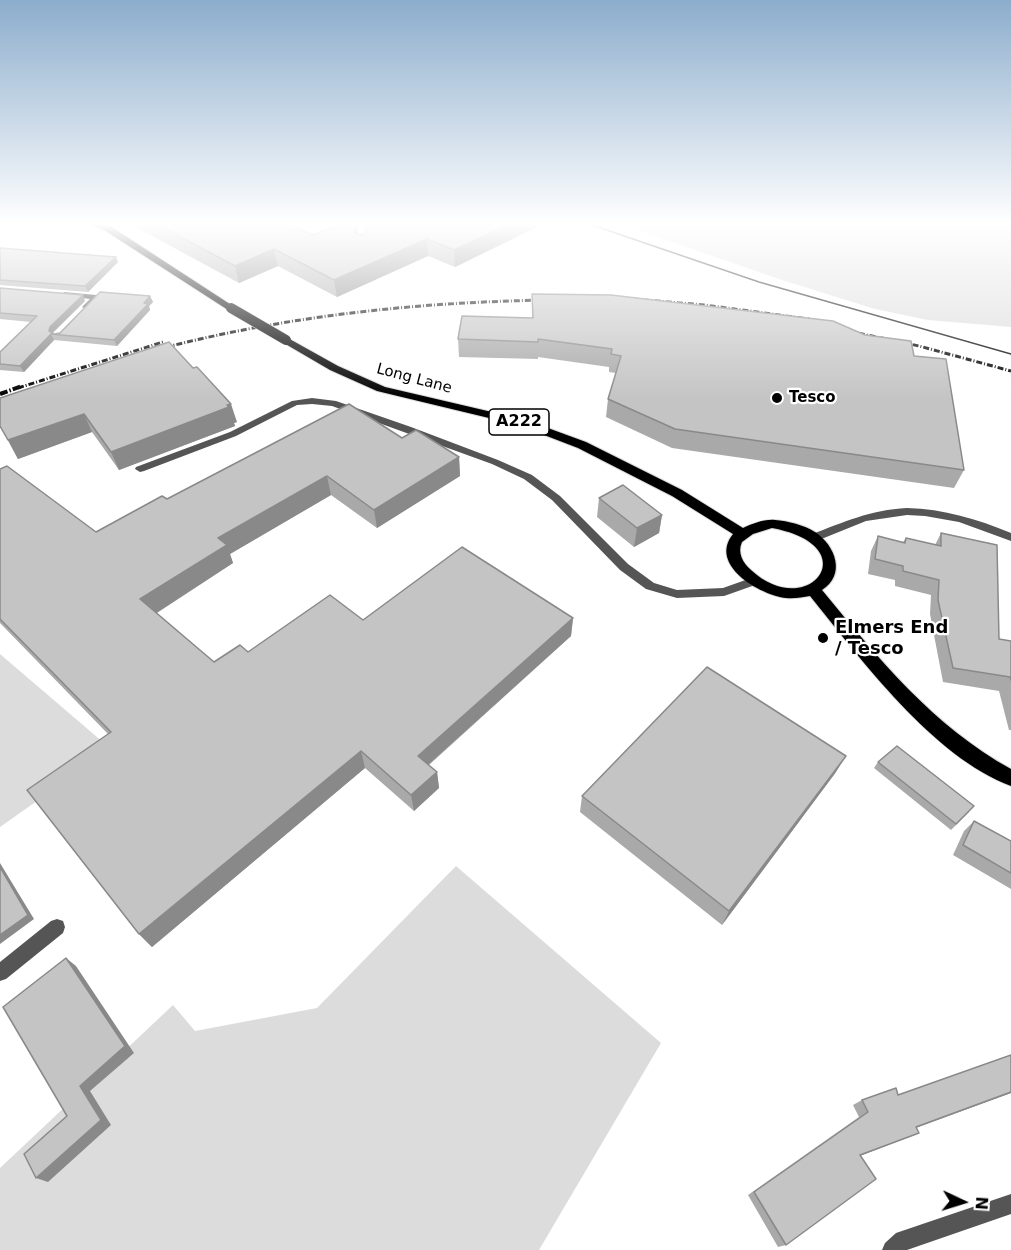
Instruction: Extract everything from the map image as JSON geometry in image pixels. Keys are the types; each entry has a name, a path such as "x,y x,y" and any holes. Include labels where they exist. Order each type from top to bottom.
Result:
{"main road":[{"name":"Long Lane","path":"191,282 334,368 381,389 522,422 582,445 677,493 741,533"},
{"path":"772,524 789,527 814,538 825,548 832,565 829,576 813,589 784,592 754,581 741,571 732,555 734,543 741,533 752,527 772,524"},
{"path":"813,589 897,687 936,726 993,769 1011,778"}],"street":[{"path":"53,293 96,297 81,312"},
{"path":"140,469 233,434 295,403 312,401 333,404 408,429 528,477 556,498 624,567 651,586 677,594 724,592 754,581"},
{"path":"814,538 868,516 904,511 926,511 974,520 1011,537"},
{"path":"0,974 57,927"},
{"path":"892,1250 903,1240 1011,1204"}],"shaded area":[{"path":"790,282 1011,282 1011,327 928,320 875,309"},
{"path":"0,654 111,749 0,827"},
{"path":"456,866 661,1043 539,1250 0,1250 0,1168 173,1005 195,1031 317,1008"}],"building":[{"path":"33,282 89,282 85,286"},
{"path":"0,288 83,295 50,327 49,331 54,334 60,333 100,292 150,296 144,303 148,304 114,340 51,334 20,366 0,364 0,352 37,316 0,313"},
{"name":"Tesco","path":"532,294 611,295 833,321 865,335 911,341 914,356 946,359 964,470 675,429 608,399 621,356 611,354 612,349 538,339 538,342 458,339 462,316 533,318"},
{"path":"169,342 193,368 197,367 231,404 227,405 229,407 111,452 84,414 8,440 0,426 0,398"},
{"path":"349,404 402,438 416,430 459,457 374,510 327,476 218,538 227,545 140,599 214,662 240,645 248,652 330,595 363,620 462,547 573,618 418,756 437,772 411,795 361,751 139,934 27,790 111,732 0,619 0,469 7,466 96,532 162,496 167,499"},
{"path":"623,485 662,515 637,528 599,498"},
{"path":"941,533 997,545 999,639 1011,641 1011,680 1010,677 953,668 938,600 939,580 903,571 903,566 875,559 878,536 905,543 906,538 941,546"},
{"path":"707,667 846,756 729,911 582,796"},
{"path":"897,746 974,806 956,824 878,762"},
{"path":"974,821 1011,841 1011,873 963,845"},
{"path":"0,867 28,915 0,935"},
{"path":"66,958 125,1046 80,1086 101,1120 36,1178 24,1154 67,1116 3,1007"},
{"path":"1011,1055 1011,1092 916,1127 919,1133 860,1155 876,1179 786,1245 754,1192 868,1112 862,1100 896,1088 898,1095"}],"tram line":[{"path":"760,282 1011,354"}],"railway":[{"path":"633,299 705,305 809,319"},
{"path":"155,350 253,328 351,313 450,304 550,300"},
{"path":"848,331 919,346 1011,371"},
{"path":"18,388 163,342"},
{"path":"0,394 22,386"}],"place":[{"name":"Tesco","path":"777,398"},
{"name":"Elmers End / Tesco","path":"823,638"}]}
